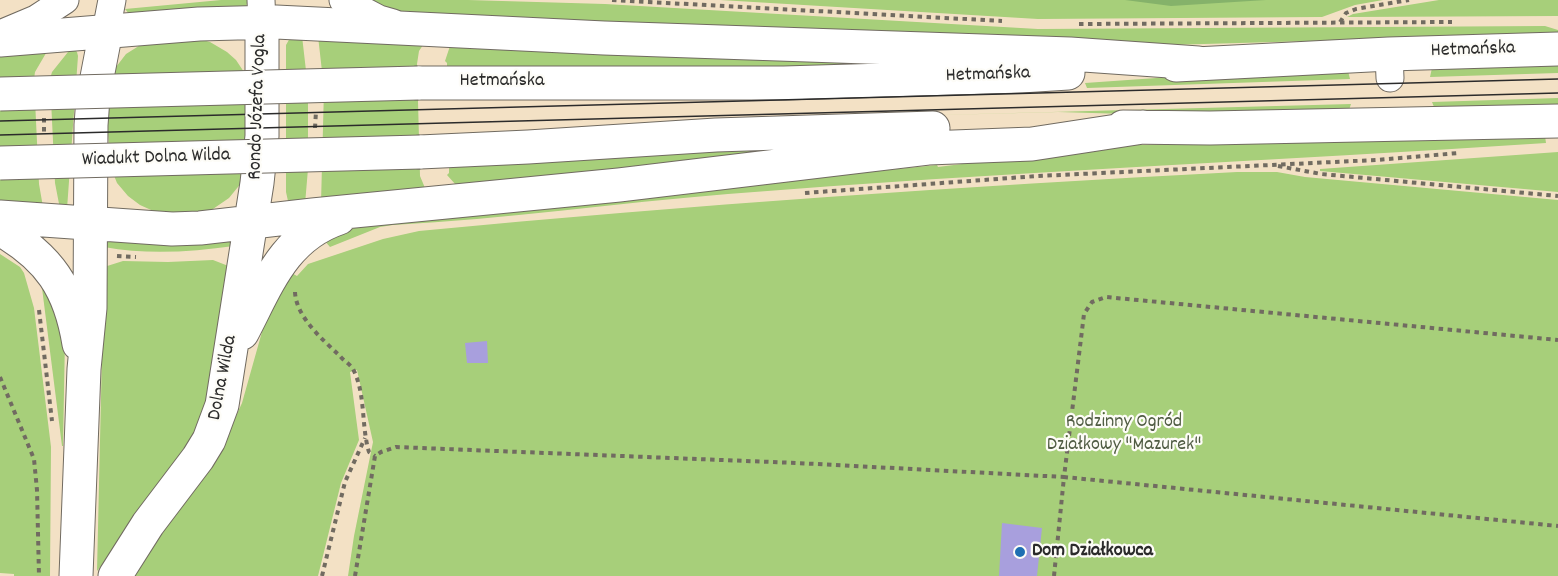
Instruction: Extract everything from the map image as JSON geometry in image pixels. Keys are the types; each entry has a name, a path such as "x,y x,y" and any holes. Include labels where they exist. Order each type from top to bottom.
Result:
{"main road":[{"path":"261,11 412,28 604,38 1070,54 1198,63"},
{"name":"Rondo Józefa Vogla","path":"0,40 109,16 199,24 261,11 262,136 251,222"},
{"path":"76,576 84,369 90,308 93,98 109,16"},
{"name":"Hetmańska","path":"420,152 801,131 964,127 1210,129 1390,90 1558,49"},
{"name":"Hetmańska","path":"0,94 418,83 784,83 1021,76 1198,63 1390,90 1558,121"},
{"path":"0,217 182,229 619,185 928,148 1032,144 1143,127"},
{"name":"Wiadukt Dolna Wilda","path":"0,163 420,152"},
{"path":"230,356 270,279 294,245 304,235 328,222 371,209"},
{"name":"Dolna Wilda","path":"115,576 141,534 209,440 222,405 251,222"},
{"path":"0,229 30,249 52,272 73,315 84,369"}],"street":[{"path":"0,34 29,22 65,0"},
{"path":"343,0 379,19 412,28"}],"path":[{"path":"612,0 1004,21"},
{"path":"1339,22 1346,13 1356,9 1409,0"},
{"path":"1070,24 1458,22"},
{"path":"315,135 316,100"},
{"path":"44,113 45,136"},
{"path":"800,194 1038,176 1467,153"},
{"path":"1271,165 1321,174 1558,196"},
{"path":"295,285 297,303 307,320 332,349 352,367 360,395 365,438 369,452 375,456"},
{"path":"1054,576 1084,314 1092,302 1106,297 1558,340"},
{"path":"39,306 53,424"},
{"path":"0,377 34,459 39,576"},
{"path":"322,576 345,483 365,438"},
{"path":"355,576 375,456 396,447 797,463 1064,477 1558,526"}],"green space":[{"path":"221,0 248,0 246,7 130,15 125,9"},
{"path":"359,0 605,4 1038,29 1545,26 1558,30 1558,34 1133,46 407,15"},
{"path":"720,0 1383,0 1355,5 1322,17 1038,19"},
{"path":"1125,0 1266,0 1171,6"},
{"path":"1439,0 1558,0 1558,16 1347,17 1353,14"},
{"path":"302,36 308,88 308,169 305,204 288,201 286,192 286,45 290,38"},
{"path":"318,36 423,45 419,51 417,64 420,176 425,188 321,203 324,89"},
{"path":"199,39 210,42 227,52 244,72 250,121 242,182 229,198 210,211 160,214 140,205 128,196 117,183 111,168 107,122 113,71 126,54 142,44"},
{"path":"450,46 795,56 914,67 447,70 445,61"},
{"path":"72,47 78,56 67,209 60,209 55,183 50,79 52,72"},
{"path":"49,48 35,72 34,79 39,184 43,207 0,205 0,53"},
{"path":"1558,61 1558,73 1430,77 1432,68"},
{"path":"1348,71 1350,79 1087,88 1085,83 1242,72"},
{"path":"1558,98 1558,109 1436,112 1432,102"},
{"path":"1351,104 1349,110 1160,115 1058,112 902,116"},
{"path":"1545,136 1546,143 932,179 728,194 393,225 380,227 330,247 324,240 347,230 382,221 937,165 938,167 1072,150 1136,145"},
{"path":"912,141 456,185 447,175 449,164"},
{"path":"1558,152 1558,192 1320,171 1320,169"},
{"name":"Rodzinny Ogród Działkowy \"Mazurek\"","path":"1237,172 1277,172 1305,177 1558,200 1558,576 348,576 373,442 357,370 350,372 359,440 341,483 318,576 129,576 224,442 242,403 267,314 286,270 297,276 308,264 383,239 419,231 828,197"},
{"path":"104,236 235,236 234,246 153,252 104,247"},
{"path":"0,254 20,267 24,273 34,308 51,447 50,576 14,576 14,574 0,573"},
{"path":"213,260 231,267 206,414 183,458 97,571 104,267 123,261"},
{"path":"41,280 65,338 63,446 62,446"}],"building":[{"path":"487,341 488,363 467,363 465,343"},
{"name":"Dom Działkowca","path":"1002,523 1042,528 1037,576 999,576"}],"tram line":[{"path":"0,121 1558,79"},
{"path":"0,135 1558,93"}],"place":[{"name":"Dom Działkowca","path":"1020,552"}]}
